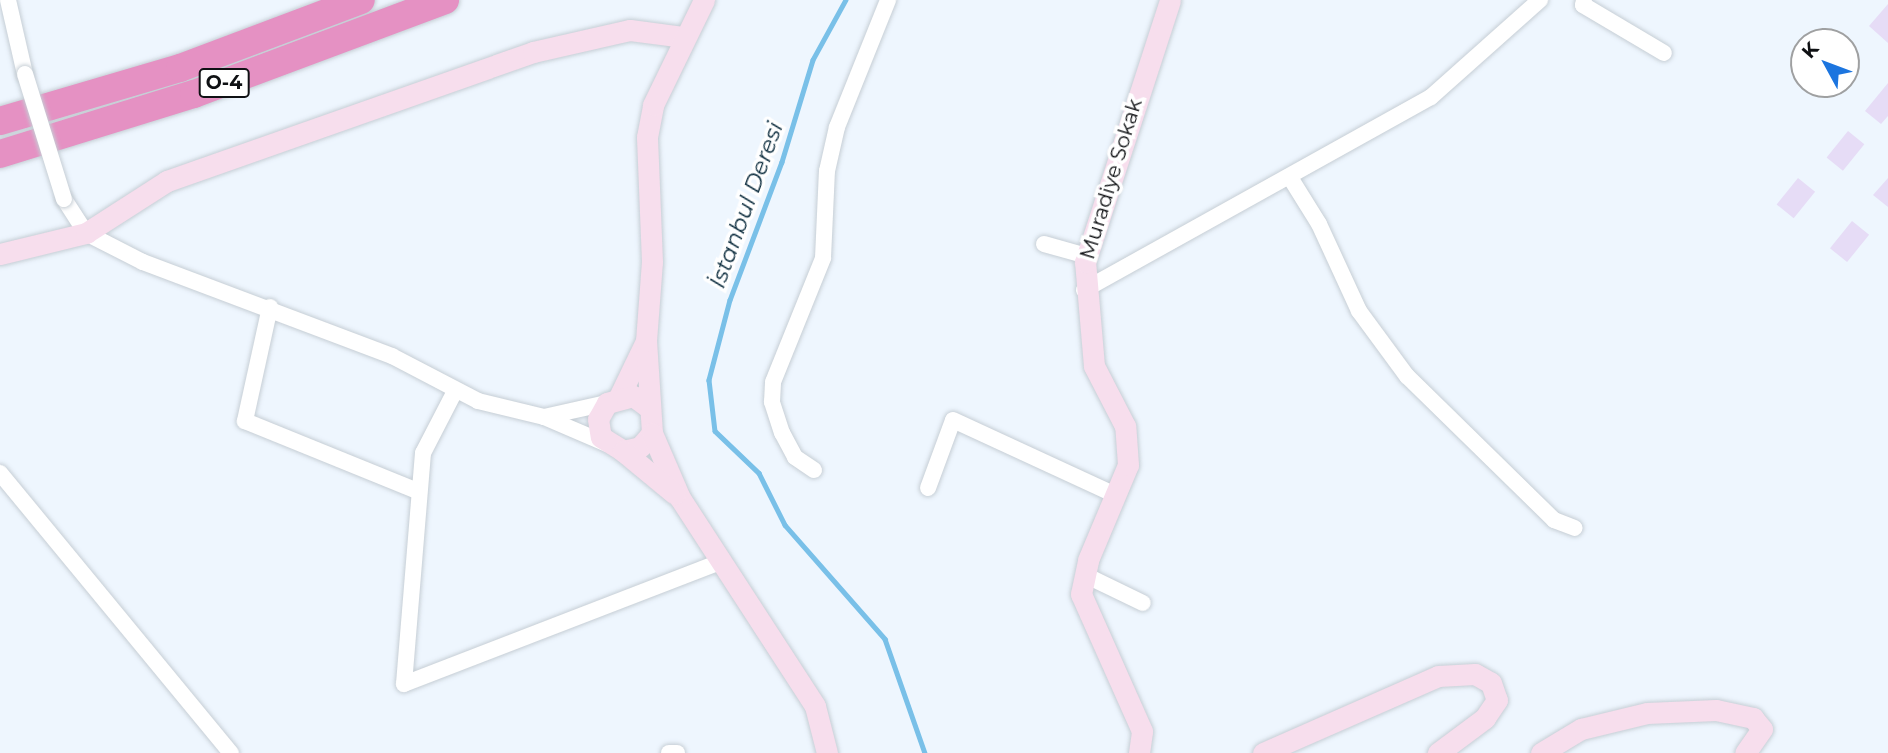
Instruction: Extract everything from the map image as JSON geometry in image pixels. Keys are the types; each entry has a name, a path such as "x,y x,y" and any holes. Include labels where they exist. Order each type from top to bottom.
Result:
{"highway":[{"name":"O-4","path":"0,121 180,68 360,0"},
{"name":"O-4","path":"0,154 194,94 444,0"},
{"path":"0,107 180,68"}],"street":[{"path":"8,0 25,75 64,198 86,233 166,271 270,307 391,356 454,391 544,417 615,448 680,498"},
{"path":"704,0 683,37 653,105 647,137 652,262 646,341 648,407 652,433 680,498 720,562 766,623 815,706 827,753"},
{"path":"814,470 795,457 782,433 772,402 773,382 823,258 827,171 837,127 888,0"},
{"name":"Muradiye Sokak","path":"1139,753 1142,731 1081,594 1113,494 1128,464 1125,426 1094,366 1084,290 1087,256 1170,0"},
{"path":"1084,290 1291,179 1431,97 1540,0"},
{"path":"1584,0 1583,5 1664,53"},
{"path":"0,254 86,233 167,181 533,52 630,30 683,37"},
{"path":"1291,179 1319,224 1359,312 1406,376 1554,520 1574,528"},
{"path":"1044,244 1087,256"},
{"path":"270,307 245,421 417,491"},
{"path":"615,448 598,419 613,400 646,341"},
{"path":"454,391 423,453 417,491 404,684 720,562"},
{"path":"544,417 633,396 648,407"},
{"path":"929,488 953,420 1113,494"},
{"path":"615,448 640,447 652,433"},
{"path":"0,473 230,753"},
{"path":"1085,575 1143,603"},
{"path":"1263,753 1438,676 1475,674 1491,683 1497,700 1485,718 1438,753"},
{"path":"1541,753 1581,729 1647,713 1716,710 1753,718 1762,729 1745,753"},
{"path":"669,753 677,753"}],"building":[{"path":"1888,4 1888,43 1869,26"},
{"path":"1888,83 1888,116 1881,124 1865,111"},
{"path":"1848,131 1864,144 1843,171 1827,157"},
{"path":"1798,178 1815,192 1794,218 1777,204"},
{"path":"1888,178 1888,207 1873,195"},
{"path":"1852,221 1869,235 1847,262 1830,248"}],"waterway":[{"name":"İstanbul Deresi","path":"846,0 813,60 782,162 730,300 709,380 715,431 759,473 785,525 885,639 925,753"}]}
